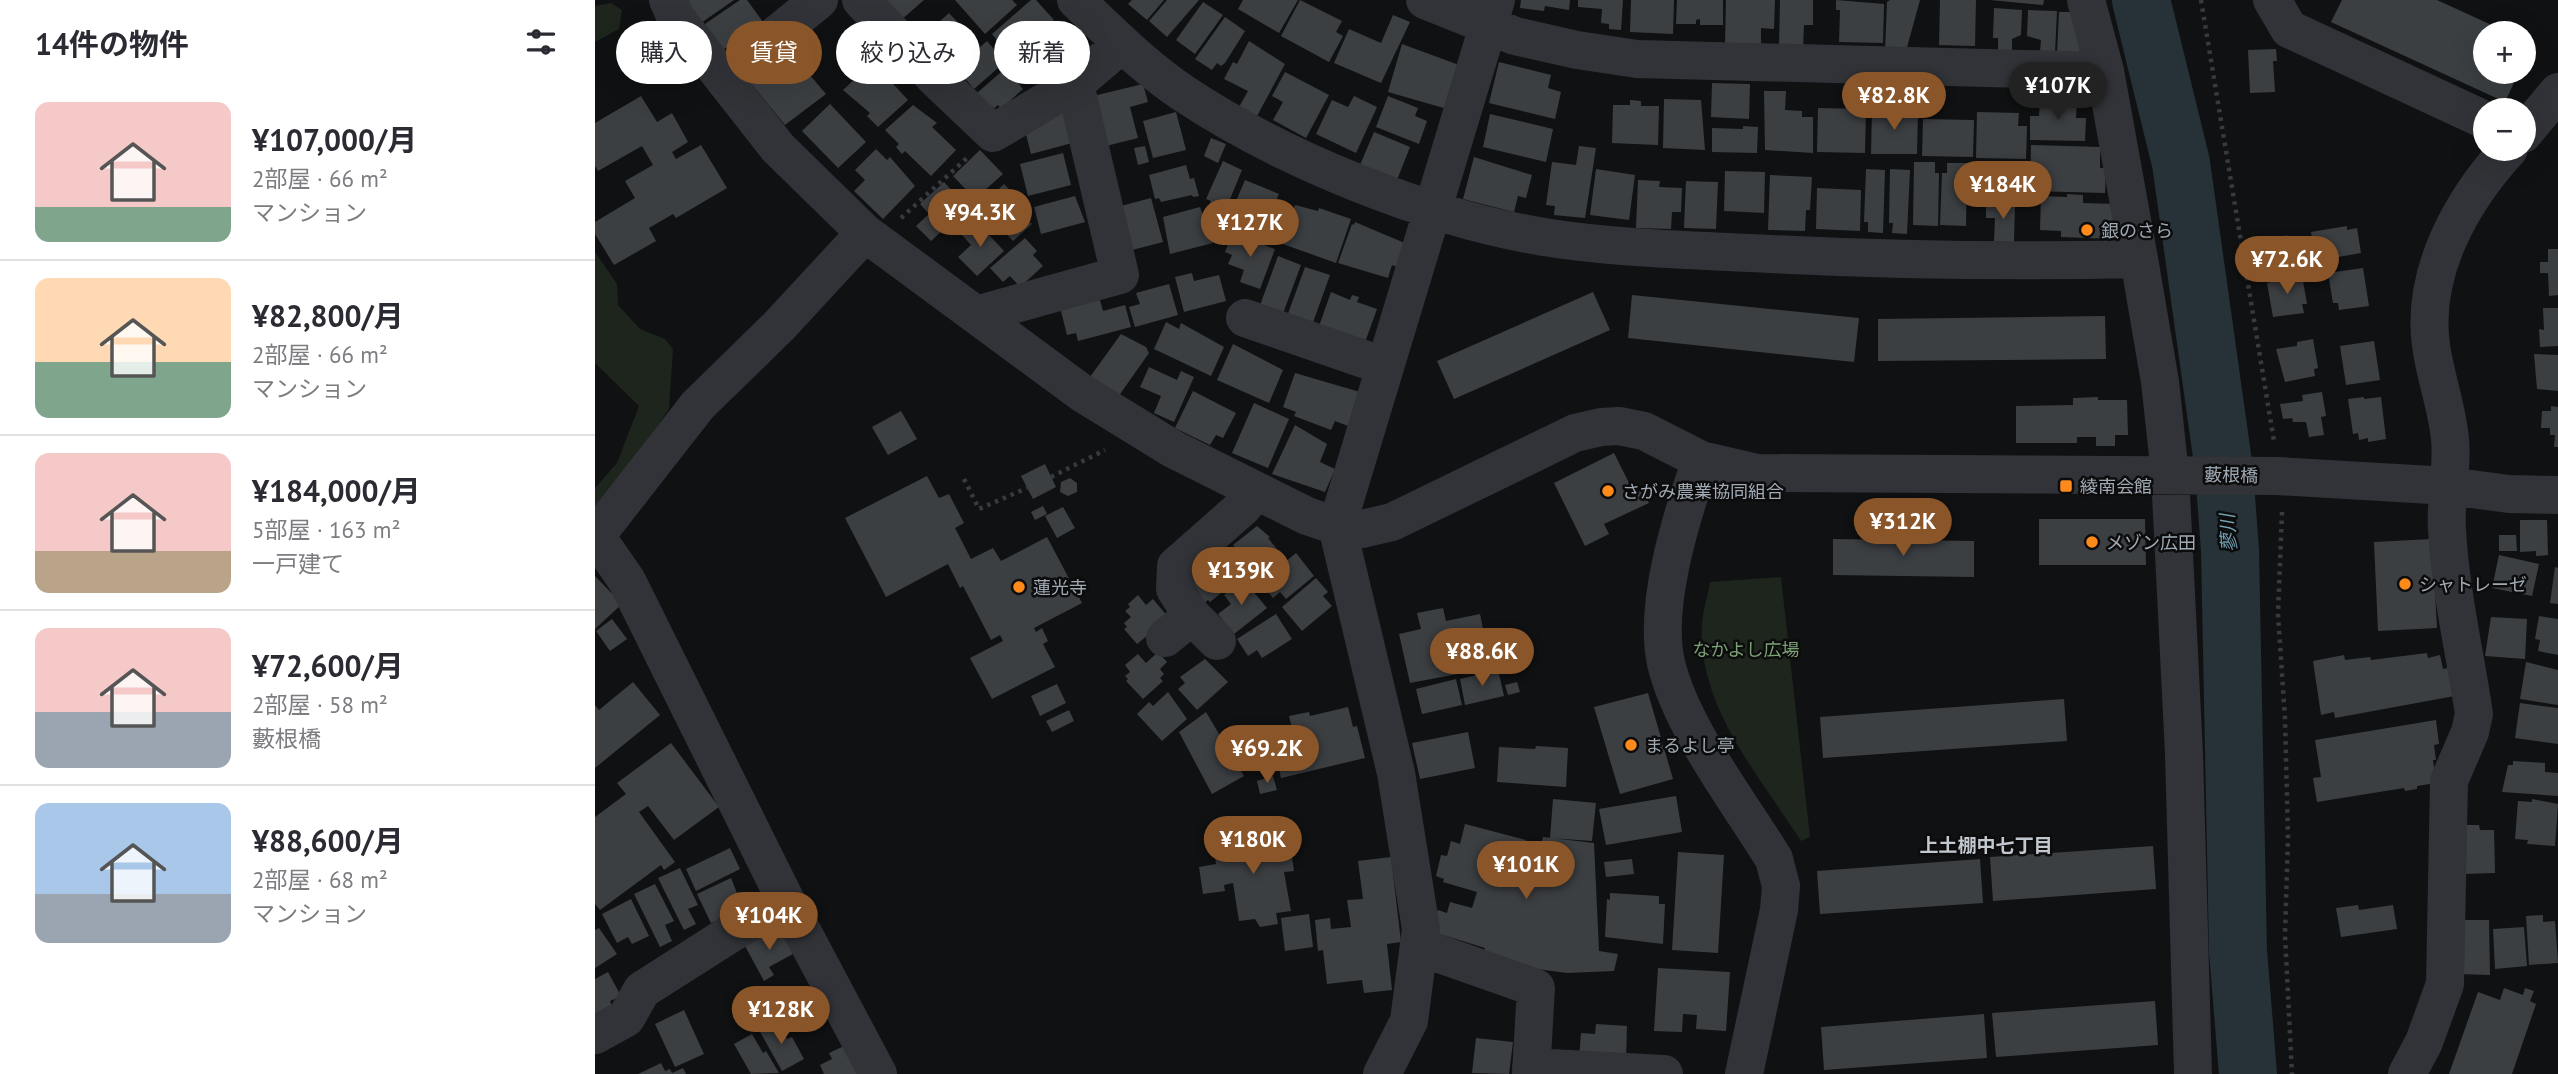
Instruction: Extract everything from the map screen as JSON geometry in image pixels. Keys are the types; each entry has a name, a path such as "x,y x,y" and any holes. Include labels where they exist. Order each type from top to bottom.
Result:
{"street":[{"name":"藪根橋","path":"668,0 676,18 778,148 879,230 976,315 1081,393 1173,449 1307,516 1337,526 1362,529 1392,522 1575,433 1619,426 1644,431 1701,460 1757,473 2178,474 2449,486 2509,494 2558,495"},
{"path":"723,78 819,0"},
{"path":"861,0 935,78 993,133 1075,84 1120,275 976,315"},
{"path":"1076,0 1122,44 1181,92 1245,131 1375,189 1433,210 1543,236 1609,244 1845,258 2139,259"},
{"path":"1425,0 1492,14 1577,50 1637,59 2105,71"},
{"path":"2086,0 2105,71 2178,474 2193,1074"},
{"path":"2273,0 2289,29 2473,114"},
{"path":"1383,1074 1409,1021 1421,929 1396,773 1337,526 1492,14"},
{"path":"1090,71 1122,44"},
{"path":"2536,118 2558,92"},
{"path":"2407,1074 2424,1042 2445,984 2449,781 2470,732 2474,714 2447,531 2450,438 2431,345 2429,313 2439,266 2457,218 2481,179 2498,161"},
{"path":"878,1074 785,899 627,582 596,536 698,405 879,230"},
{"path":"1245,318 1384,366"},
{"path":"1701,460 1669,582 1663,622 1663,645 1677,697 1774,859 1781,886 1779,910 1744,1074"},
{"path":"1191,632 1175,589 1176,566 1244,506 1250,488"},
{"path":"595,1035 626,1018 642,990 785,899"},
{"path":"1420,947 1536,988 1531,1070 1664,1074"}],"path":[{"path":"2201,0 2278,477 2278,614 2285,719 2288,837 2285,935 2292,1074"},
{"path":"879,230 993,133"},
{"path":"1051,477 1105,450"},
{"path":"964,480 979,509 1027,488"}],"green space":[{"path":"611,3 622,10 620,21 616,21 616,31 595,42 595,6"},
{"path":"595,252 617,284 618,305 640,329 665,339 673,349 669,409 595,516 595,488 617,463 639,406 595,363"},
{"name":"なかよし広場","path":"1781,577 1810,837 1801,841 1734,738 1709,683 1703,654 1703,613 1710,582"}],"building":[{"path":"685,0 734,0 704,21 700,21"},
{"path":"740,0 747,0 762,21 726,21 726,48 723,50 712,34 712,21 709,21"},
{"path":"882,0 924,0 900,21"},
{"path":"955,0 1012,0 1017,5 999,21 994,21 994,26 985,34 980,28 980,21 974,21"},
{"path":"1031,0 1036,0 1054,20 1053,21 1007,21"},
{"path":"1132,0 1164,0 1147,20 1128,4"},
{"path":"1167,0 1199,0 1167,37 1149,21"},
{"path":"1243,0 1298,0 1279,33 1238,9"},
{"path":"1300,0 1342,21 1336,32 1343,36 1329,62 1281,36"},
{"path":"1521,0 1570,0 1569,10 1545,6 1544,11 1520,8"},
{"path":"1578,0 1623,0 1621,30 1609,29 1609,24 1601,23 1602,9 1578,7"},
{"path":"1631,0 1674,0 1673,34 1630,32"},
{"path":"1677,0 1723,0 1723,25 1700,25 1700,19 1696,20 1696,24 1676,24"},
{"path":"1726,0 1775,0 1774,29 1761,28 1761,46 1725,45"},
{"path":"1780,0 1813,0 1813,25 1804,25 1803,48 1779,47"},
{"path":"1836,0 1884,4 1883,43 1839,42 1840,10 1836,10"},
{"path":"1920,0 1906,51 1885,51 1887,2"},
{"path":"1940,0 1976,0 1975,46 1939,45"},
{"path":"1990,0 2044,0 2043,5"},
{"path":"2342,0 2437,0 2483,21 2473,21 2473,84 2513,84 2507,98 2496,98 2331,22"},
{"path":"1203,2 1223,15 1195,54 1176,40"},
{"path":"1994,8 2022,10 2021,35 2012,39 2012,51 1998,51 1998,38 1993,38"},
{"path":"2028,10 2057,11 2055,53 2040,52 2041,40 2027,36"},
{"path":"2059,12 2074,12 2082,48 2077,54 2057,53"},
{"path":"949,13 956,21 940,21"},
{"path":"1393,15 1410,22 1381,83 1334,63 1349,29 1381,43"},
{"path":"1225,17 1245,31 1225,63 1221,66 1217,63 1212,70 1195,59"},
{"path":"987,41 994,49 994,72 980,84 980,47"},
{"path":"1249,41 1285,64 1257,116 1239,107 1248,91 1224,79 1233,62 1237,64"},
{"path":"1402,44 1459,65 1447,109 1388,92"},
{"path":"2276,49 2277,61 2273,61 2275,92 2250,93 2248,50"},
{"path":"1499,62 1551,75 1548,88 1561,92 1555,119 1489,103"},
{"path":"1285,72 1329,95 1306,138 1273,120 1283,102 1272,96"},
{"path":"994,78 994,84 1019,84 1023,89 1001,109 998,105 993,109 977,93"},
{"path":"1712,83 1750,84 1749,119 1711,117"},
{"path":"752,84 818,84 826,94 785,125"},
{"path":"849,84 893,84 908,100 878,127 867,116 870,113 843,90"},
{"path":"1143,84 1148,102 1130,107 1138,138 1106,146 1093,96"},
{"path":"1764,91 1786,91 1785,110 1802,111 1802,117 1813,117 1813,153 1765,150"},
{"path":"641,96 657,122 672,113 688,142 672,152 676,159 701,145 727,188 676,218 673,214 649,228 656,241 614,265 595,234 595,222 635,198 625,181 653,165 642,146 598,171 595,166 595,123"},
{"path":"1354,96 1377,107 1356,153 1316,134 1332,100 1348,107"},
{"path":"1388,96 1418,108 1415,116 1427,121 1419,144 1376,127"},
{"path":"1664,99 1701,100 1705,150 1663,148"},
{"path":"1630,100 1641,101 1641,106 1659,106 1658,145 1612,143 1613,105 1630,105"},
{"path":"2040,100 2077,101 2076,118 2086,118 2085,141 2030,140 2030,116 2039,116"},
{"path":"830,104 866,142 838,168 802,131"},
{"path":"913,105 937,123 932,127 956,150 931,176 905,151 902,154 896,147 899,144 885,130"},
{"path":"1818,108 1866,109 1865,153 1817,152"},
{"path":"1872,109 1918,113 1917,154 1871,154"},
{"path":"1064,111 1076,142 1031,154 1026,134"},
{"path":"1176,112 1186,150 1153,158 1143,121"},
{"path":"1977,112 2019,113 2018,126 2027,126 2026,159 1976,158"},
{"path":"1490,114 1553,129 1546,162 1483,147"},
{"path":"1923,119 1974,120 1973,157 1922,156"},
{"path":"1743,126 1758,127 1757,153 1712,152 1712,128 1743,129"},
{"path":"1374,132 1410,147 1397,180 1360,165"},
{"path":"1211,138 1226,144 1218,163 1204,156"},
{"path":"2031,145 2100,147 2100,168 2106,168 2105,193 2030,191"},
{"path":"1145,146 1149,162 1138,165 1134,148"},
{"path":"1579,146 1596,148 1585,218 1554,215 1555,206 1546,205 1552,162 1576,165"},
{"path":"876,149 887,160 890,157 915,186 883,219 854,191 865,180 855,170"},
{"path":"980,150 1003,174 975,199 953,176"},
{"path":"1063,153 1071,185 1028,196 1020,164"},
{"path":"1474,157 1532,175 1526,198 1518,196 1514,212 1463,199"},
{"path":"1223,161 1242,170 1223,216 1207,209 1211,201 1206,199"},
{"path":"1914,162 1935,162 1935,173 1939,173 1938,226 1913,225"},
{"path":"1947,163 1967,163 1966,226 1940,225 1942,173 1947,173"},
{"path":"1972,163 1997,164 1996,200 1971,199"},
{"path":"2002,164 2026,164 2025,201 2001,200"},
{"path":"1186,165 1190,179 1194,178 1199,196 1161,202 1159,198 1155,199 1149,175"},
{"path":"1596,169 1635,175 1629,220 1590,215"},
{"path":"1866,169 1885,170 1883,233 1868,232 1868,222 1864,222"},
{"path":"1890,169 1910,170 1907,234 1892,233 1893,223 1889,223"},
{"path":"1725,171 1765,172 1764,213 1724,211"},
{"path":"1770,175 1812,177 1810,210 1806,210 1805,231 1768,230"},
{"path":"1245,180 1279,194 1271,212 1286,219 1275,243 1228,220"},
{"path":"1638,180 1660,181 1659,187 1682,188 1681,212 1672,212 1671,229 1636,228"},
{"path":"1686,181 1718,182 1716,229 1684,228"},
{"path":"944,182 957,196 954,199 964,210 931,241 916,226 929,214 920,204"},
{"path":"1004,184 1021,202 1018,204 1029,215 1026,218 1032,224 1013,241 980,207"},
{"path":"1817,188 1861,190 1860,231 1816,229"},
{"path":"2067,194 2083,195 2083,203 2115,204 2114,239 2061,237 2061,231 2040,230 2041,196 2067,197"},
{"path":"1075,196 1085,222 1041,234 1034,207"},
{"path":"1151,198 1163,242 1132,250 1121,206"},
{"path":"1986,203 2015,203 2014,242 1994,241 1995,218 1986,218"},
{"path":"1295,205 1318,211 1319,208 1351,219 1336,263 1280,243"},
{"path":"1200,207 1213,243 1170,254 1163,217"},
{"path":"976,221 1004,251 977,276 958,257 971,245 962,235"},
{"path":"1355,222 1407,244 1399,268 1392,265 1388,278 1338,263"},
{"path":"2347,226 2347,230 2357,228 2361,253 2327,259 2326,255 2315,257 2311,232"},
{"path":"1232,233 1275,249 1260,289 1240,282 1244,270 1228,264 1232,255 1225,252"},
{"path":"2287,235 2288,240 2305,238 2308,259 2300,260 2300,264 2262,270 2258,245"},
{"path":"1025,238 1037,251 1033,255 1043,266 1020,287 1010,276 1003,282 990,268"},
{"path":"2548,249 2558,249 2558,295 2549,296 2548,273 2540,273 2540,262 2548,262"},
{"path":"1278,256 1301,265 1282,316 1259,308"},
{"path":"1305,267 1330,275 1311,328 1286,319"},
{"path":"2363,268 2369,306 2339,310 2338,303 2333,303 2328,273"},
{"path":"1192,273 1194,281 1219,275 1226,301 1184,312 1175,277"},
{"path":"2302,275 2307,304 2302,304 2304,313 2273,317 2267,283"},
{"path":"1169,284 1178,315 1135,327 1129,307 1140,304 1136,293"},
{"path":"1331,292 1350,300 1352,295 1359,297 1357,302 1377,309 1364,345 1318,329"},
{"path":"1593,292 1610,330 1454,399 1437,361"},
{"path":"1098,293 1103,311 1125,305 1131,327 1078,341 1076,333 1067,335 1059,303"},
{"path":"1632,295 1859,318 1854,362 1628,338"},
{"path":"2543,308 2558,308 2558,346 2540,347 2539,329 2544,330"},
{"path":"2105,316 2106,359 1878,361 1878,319"},
{"path":"1166,322 1179,329 1181,323 1224,347 1211,376 1154,349"},
{"path":"1121,334 1146,347 1149,353 1118,397 1090,377"},
{"path":"2313,339 2318,368 2314,369 2315,376 2285,382 2276,349 2297,346 2297,342"},
{"path":"2374,341 2380,380 2346,385 2340,346"},
{"path":"1233,344 1283,370 1269,403 1217,380"},
{"path":"2534,354 2558,355 2558,391 2537,389"},
{"path":"1149,367 1177,380 1181,371 1194,377 1174,422 1154,413 1161,396 1140,387"},
{"path":"1295,373 1360,392 1348,426 1335,421 1331,430 1294,416 1296,412 1283,407"},
{"path":"1193,391 1236,413 1223,438 1216,435 1210,445 1175,428"},
{"path":"2322,392 2326,416 2321,417 2324,435 2309,437 2306,422 2293,422 2292,418 2283,419 2280,404 2303,401 2302,395"},
{"path":"2098,397 2098,400 2127,400 2128,435 2115,435 2115,446 2096,446 2096,437 2077,437 2077,443 2016,443 2016,406 2073,405 2073,398"},
{"path":"2381,397 2386,439 2368,442 2368,438 2359,440 2358,433 2353,434 2348,399"},
{"path":"1254,403 1289,419 1268,468 1232,453"},
{"path":"2551,406 2558,407 2558,447 2554,447 2555,435 2550,435 2550,428 2541,428 2542,411 2551,411"},
{"path":"901,411 917,439 888,455 872,427"},
{"path":"1295,425 1327,444 1320,462 1335,469 1325,492 1272,474"},
{"path":"1614,453 1634,493 1642,490 1649,503 1604,524 1609,534 1585,546 1554,483"},
{"path":"1045,464 1056,487 1033,499 1021,476"},
{"name":"蓮光寺","path":"927,476 939,498 949,494 964,523 955,528 971,559 993,548 1001,561 1047,537 1082,603 1034,628 1036,632 1042,628 1048,641 1043,644 1055,667 992,699 970,658 1003,641 1000,635 991,640 963,586 960,588 948,564 886,597 845,518"},
{"path":"1070,478 1077,483 1077,492 1068,496 1060,492 1061,482"},
{"path":"1043,506 1047,514 1035,520 1031,512"},
{"path":"1063,507 1075,528 1057,538 1045,516"},
{"name":"メゾン広田","path":"2039,519 2145,519 2146,565 2039,565"},
{"path":"2520,520 2547,520 2548,555 2536,556 2536,551 2520,552"},
{"path":"1257,526 1270,537 1268,538 1280,553 1256,573 1233,545"},
{"path":"2499,535 2516,535 2517,551 2499,551"},
{"path":"1833,539 1974,541 1974,577 1833,575"},
{"path":"2432,539 2437,628 2378,631 2374,542"},
{"path":"1296,553 1314,576 1286,599 1280,592 1273,598 1258,579 1270,569 1273,572"},
{"path":"2499,555 2539,564 2532,596 2492,588"},
{"path":"1217,560 1236,581 1210,602 1208,600 1203,604 1187,585"},
{"path":"2555,567 2558,568 2558,604 2550,603"},
{"path":"595,576 622,604 595,629"},
{"path":"1316,578 1328,592 1323,596 1332,606 1302,631 1282,607"},
{"path":"1243,579 1267,608 1234,634 1218,614 1231,604 1224,595"},
{"path":"1138,595 1146,605 1153,599 1169,618 1137,644 1124,629 1127,627 1124,623 1131,617 1125,611 1130,607 1128,604"},
{"path":"1443,608 1446,621 1480,614 1485,638 1493,636 1500,666 1410,683 1399,634 1421,629 1417,613"},
{"path":"1276,614 1292,639 1262,658 1257,650 1248,656 1237,639"},
{"path":"2539,616 2558,619 2558,655 2538,651 2540,640 2535,639"},
{"path":"2491,617 2527,619 2525,659 2485,656"},
{"path":"612,619 627,639 610,651 596,631"},
{"path":"1158,652 1167,662 1160,669 1164,674 1160,678 1163,681 1143,699 1126,681 1128,679 1125,676 1130,672 1125,665 1138,654 1146,663"},
{"path":"2427,653 2428,658 2440,655 2443,669 2448,668 2460,695 2335,718 2334,712 2321,715 2313,661 2344,655 2345,660 2370,657 2371,660"},
{"path":"1205,659 1228,682 1197,710 1178,689 1185,683 1180,677"},
{"path":"2526,662 2558,670 2558,705 2520,699"},
{"path":"1498,670 1504,696 1465,705 1460,679"},
{"path":"1456,679 1462,705 1422,714 1416,689"},
{"path":"633,682 660,715 595,768 595,705 599,710"},
{"path":"1517,682 1520,692 1508,695 1505,685"},
{"path":"1057,684 1066,703 1040,716 1031,696"},
{"path":"1168,692 1187,719 1162,741 1137,714 1149,702 1153,706"},
{"path":"1648,693 1673,779 1620,794 1594,707"},
{"path":"2064,699 2067,741 1823,758 1820,717"},
{"path":"2520,703 2558,708 2558,744 2515,738"},
{"path":"1348,707 1353,727 1357,726 1365,758 1281,778 1271,733 1292,728 1289,716 1309,712 1310,716"},
{"path":"1069,710 1074,721 1052,732 1046,721"},
{"path":"1206,712 1244,776 1212,794 1179,732"},
{"path":"2436,720 2439,744 2434,745 2436,760 2433,760 2436,783 2405,791 2404,788 2317,802 2313,778 2321,777 2315,740"},
{"path":"1468,732 1475,768 1420,779 1412,743"},
{"path":"671,743 719,807 674,840 648,806 639,812 675,862 664,870 661,865 600,910 595,904 595,817 626,794 617,783"},
{"path":"1536,746 1568,748 1566,787 1497,782 1499,747 1535,749"},
{"path":"2513,761 2545,763 2545,772 2558,773 2558,796 2502,792 2508,765 2513,765"},
{"path":"1273,776 1277,790 1260,794 1257,781"},
{"path":"1676,796 1682,832 1606,845 1599,809"},
{"path":"1553,799 1596,803 1592,841 1550,838"},
{"path":"2532,799 2558,804 2555,846 2527,844 2528,840 2515,839 2518,801 2532,802"},
{"path":"1465,824 1526,840 1524,846 1539,851 1543,837 1594,843 1599,951 1618,954 1614,971 1567,973 1537,969 1483,955 1485,948 1427,930 1438,910 1447,913 1450,902 1472,908 1477,892 1443,882 1444,879 1436,876 1441,855 1447,856 1451,841 1460,844"},
{"path":"2463,825 2479,825 2480,830 2494,830 2495,873 2464,874"},
{"path":"1288,832 1294,871 1284,872 1291,911 1276,913 1278,924 1260,927 1255,919 1239,921 1233,883 1224,885 1225,891 1203,894 1199,867 1216,864 1214,851 1224,849 1223,842"},
{"path":"2153,846 2156,889 1993,901 1990,857"},
{"path":"730,848 740,869 696,891 686,869"},
{"path":"1678,852 1724,855 1718,953 1672,950"},
{"path":"1391,857 1401,942 1387,944 1392,990 1364,993 1362,980 1327,984 1323,950 1318,951 1315,920 1330,918 1331,929 1351,927 1347,900 1363,899 1358,861"},
{"path":"1632,859 1634,874 1606,877 1604,862"},
{"path":"1980,859 1983,903 1820,914 1817,871"},
{"path":"680,868 698,905 688,909 696,924 684,930 658,878"},
{"path":"731,878 743,908 711,923 697,894"},
{"path":"655,884 674,921 665,925 672,941 660,947 634,894"},
{"path":"1610,893 1659,896 1659,904 1665,904 1663,944 1605,937 1607,899 1610,900"},
{"path":"631,899 649,936 632,944 628,937 617,943 602,914"},
{"path":"2358,905 2359,910 2393,905 2397,929 2341,937 2336,908"},
{"path":"1309,914 1313,947 1285,951 1281,918"},
{"path":"2543,915 2543,922 2555,921 2558,963 2529,965 2526,916"},
{"path":"2464,920 2489,920 2490,975 2459,974"},
{"path":"779,927 793,954 769,967 774,975 764,981 745,946"},
{"path":"2524,927 2527,966 2495,969 2493,929"},
{"path":"599,928 617,954 595,968 595,930"},
{"path":"1658,968 1730,972 1726,1031 1696,1029 1697,1015 1683,1014 1682,1032 1654,1031"},
{"path":"608,972 621,996 610,1001 613,1009 595,1018 595,979"},
{"path":"2504,988 2523,995 2525,988 2534,991 2530,1001 2536,1004 2512,1074 2449,1074 2478,992 2500,1000"},
{"path":"2155,1001 2158,1045 1996,1057 1992,1013"},
{"path":"684,1010 704,1054 675,1067 655,1024"},
{"path":"1984,1014 1987,1058 1824,1070 1821,1027"},
{"path":"777,1020 787,1039 792,1037 804,1059 782,1071 759,1030"},
{"path":"1596,1024 1627,1026 1626,1061 1579,1059 1581,1033 1595,1034"},
{"path":"752,1034 779,1073 751,1074 734,1044"},
{"path":"1476,1038 1513,1042 1509,1074 1472,1073"},
{"path":"844,1046 859,1074 824,1074 820,1065 832,1059 829,1053"},
{"path":"661,1063 665,1071 670,1069 672,1073 683,1068 686,1074 638,1074"}],"waterway":[{"name":"蓼川","path":"2141,0 2181,163 2224,470 2230,550 2238,951 2248,1074"}],"place":[{"name":"銀のさら","path":"2087,230"},
{"name":"綾南会館","path":"2066,486"},
{"name":"さがみ農業協同組合","path":"1608,491"},
{"name":"メゾン広田","path":"2092,542"},
{"name":"シャトレーゼ","path":"2405,584"},
{"name":"蓮光寺","path":"1019,587"},
{"name":"まるよし亭","path":"1631,745"}],"district":[{"name":"上土棚中七丁目","path":"1986,845"}]}
